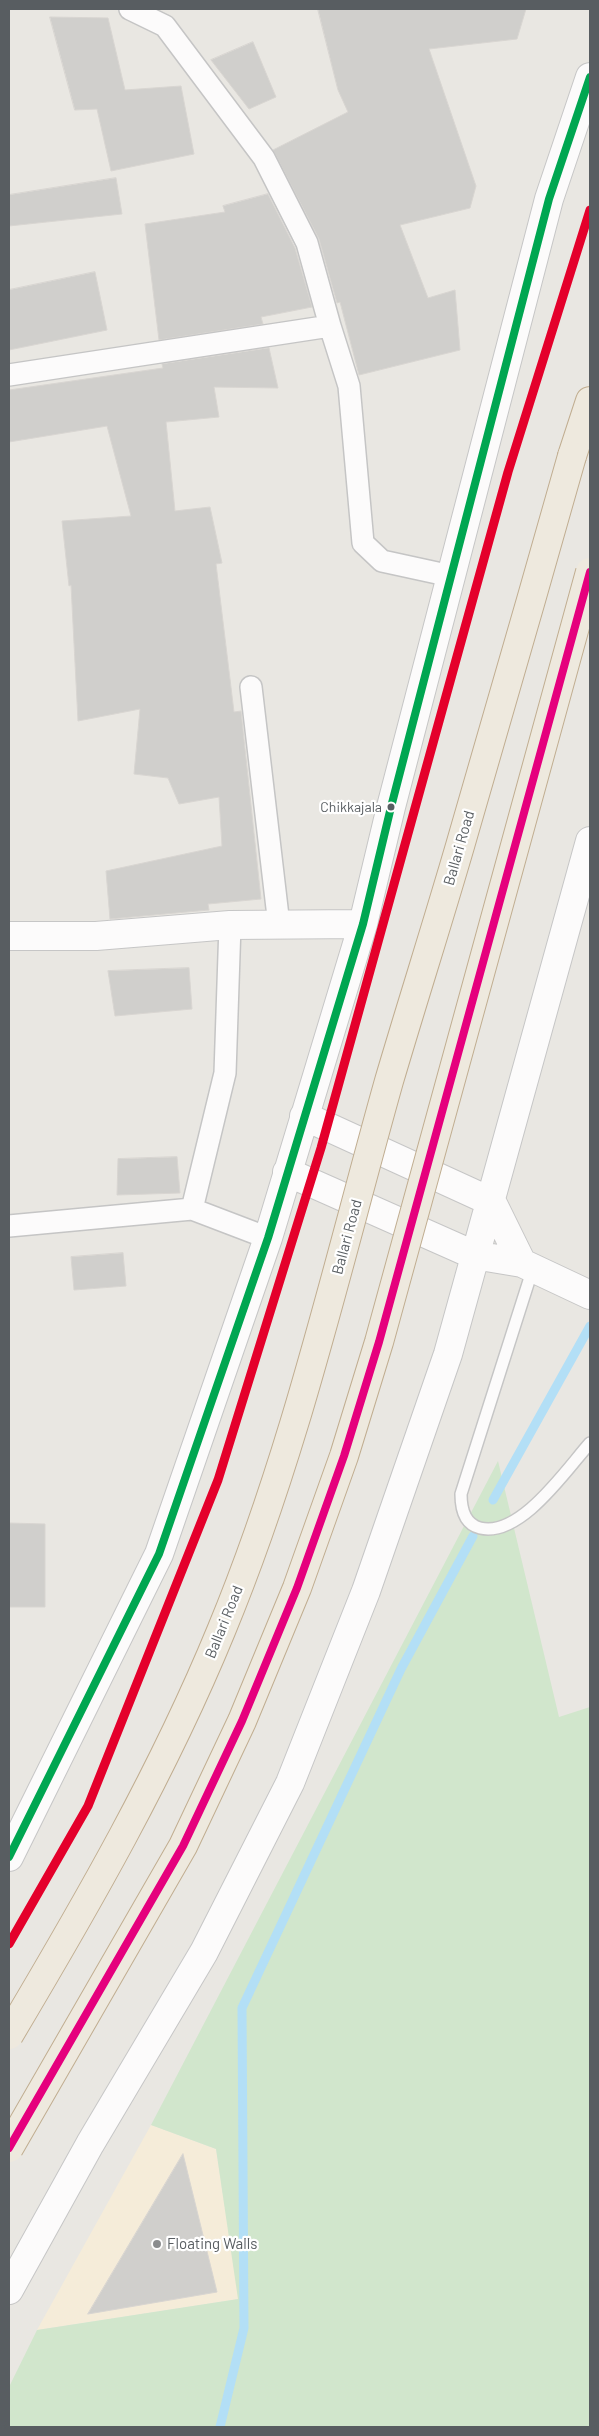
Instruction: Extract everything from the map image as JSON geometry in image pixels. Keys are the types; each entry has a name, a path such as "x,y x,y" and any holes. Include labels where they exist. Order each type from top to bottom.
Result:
{"highway":[{"name":"Ballari Road","path":"9,2035 130,1826 173,1739 221,1632 258,1535 292,1435 390,1081 460,848 572,456 590,401"},
{"path":"9,2148 183,1846 242,1721 297,1588 344,1456 379,1342 590,572"}],"street":[{"path":"130,9 165,26 264,158 307,242 349,386 363,543 382,561 451,576"},
{"path":"9,1856 159,1554 268,1238 363,924 391,807 549,199 590,77"},
{"path":"9,375 330,326"},
{"path":"251,687 278,924"},
{"path":"9,2290 90,2144 204,1952 290,1783 366,1591 448,1354 474,1255 492,1202 590,842"},
{"path":"9,936 96,936 230,925 363,924"},
{"path":"192,1209 226,1073 230,925"},
{"path":"304,1116 492,1202 527,1266"},
{"path":"287,1172 474,1255 527,1266 587,1293"},
{"path":"9,1226 192,1209 268,1238"}],"lane":[{"path":"527,1266 461,1494 461,1507 465,1516 474,1526 489,1530 510,1524 527,1512 545,1495 590,1443"}],"shaded area":[{"path":"151,2125 216,2149 239,2299 37,2330"}],"green space":[{"path":"498,1461 559,1717 590,1707 590,2427 9,2427 9,2387 37,2330 238,2299 216,2149 151,2125"}],"building":[{"path":"318,9 526,9 517,39 429,49 476,186 470,208 400,225 428,298 455,290 460,350 359,375 340,302 337,303 319,239 273,150 348,112 338,90"},
{"path":"50,17 108,18 125,90 181,86 194,154 111,171 97,109 75,110"},
{"path":"253,42 276,97 249,109 211,60"},
{"path":"116,178 122,214 9,226 9,195"},
{"path":"268,194 295,248 312,307 261,317 263,324 159,340 145,224 225,212 223,206"},
{"path":"95,272 107,330 9,350 9,290"},
{"path":"269,348 278,388 214,387 219,417 166,422 175,511 210,507 222,563 216,564 234,712 241,711 261,899 208,904 209,910 110,919 106,871 222,846 219,797 179,804 168,778 134,774 140,709 78,721 71,585 69,586 62,521 131,516 107,426 9,442 9,390 163,368 162,364"},
{"path":"189,968 192,1009 115,1016 108,971"},
{"path":"177,1157 180,1193 117,1195 118,1159"},
{"path":"123,1253 126,1286 74,1290 71,1257"},
{"path":"9,1523 45,1524 45,1607 9,1607"},
{"path":"183,2154 217,2292 88,2314"}],"waterway":[{"path":"493,1500 590,1326"},
{"path":"220,2427 244,2328 242,2008 401,1669 473,1536"}],"transit line":[{"path":"9,1857 159,1554 268,1238 363,924 391,807 549,199 590,77"},
{"path":"9,1944 88,1806 218,1480 321,1148 508,472 590,210"},
{"path":"9,2148 183,1846 242,1721 297,1588 344,1456 379,1342 590,572"}],"place":[{"name":"Chikkajala","path":"391,807"},
{"name":"Floating Walls","path":"157,2244"}]}
